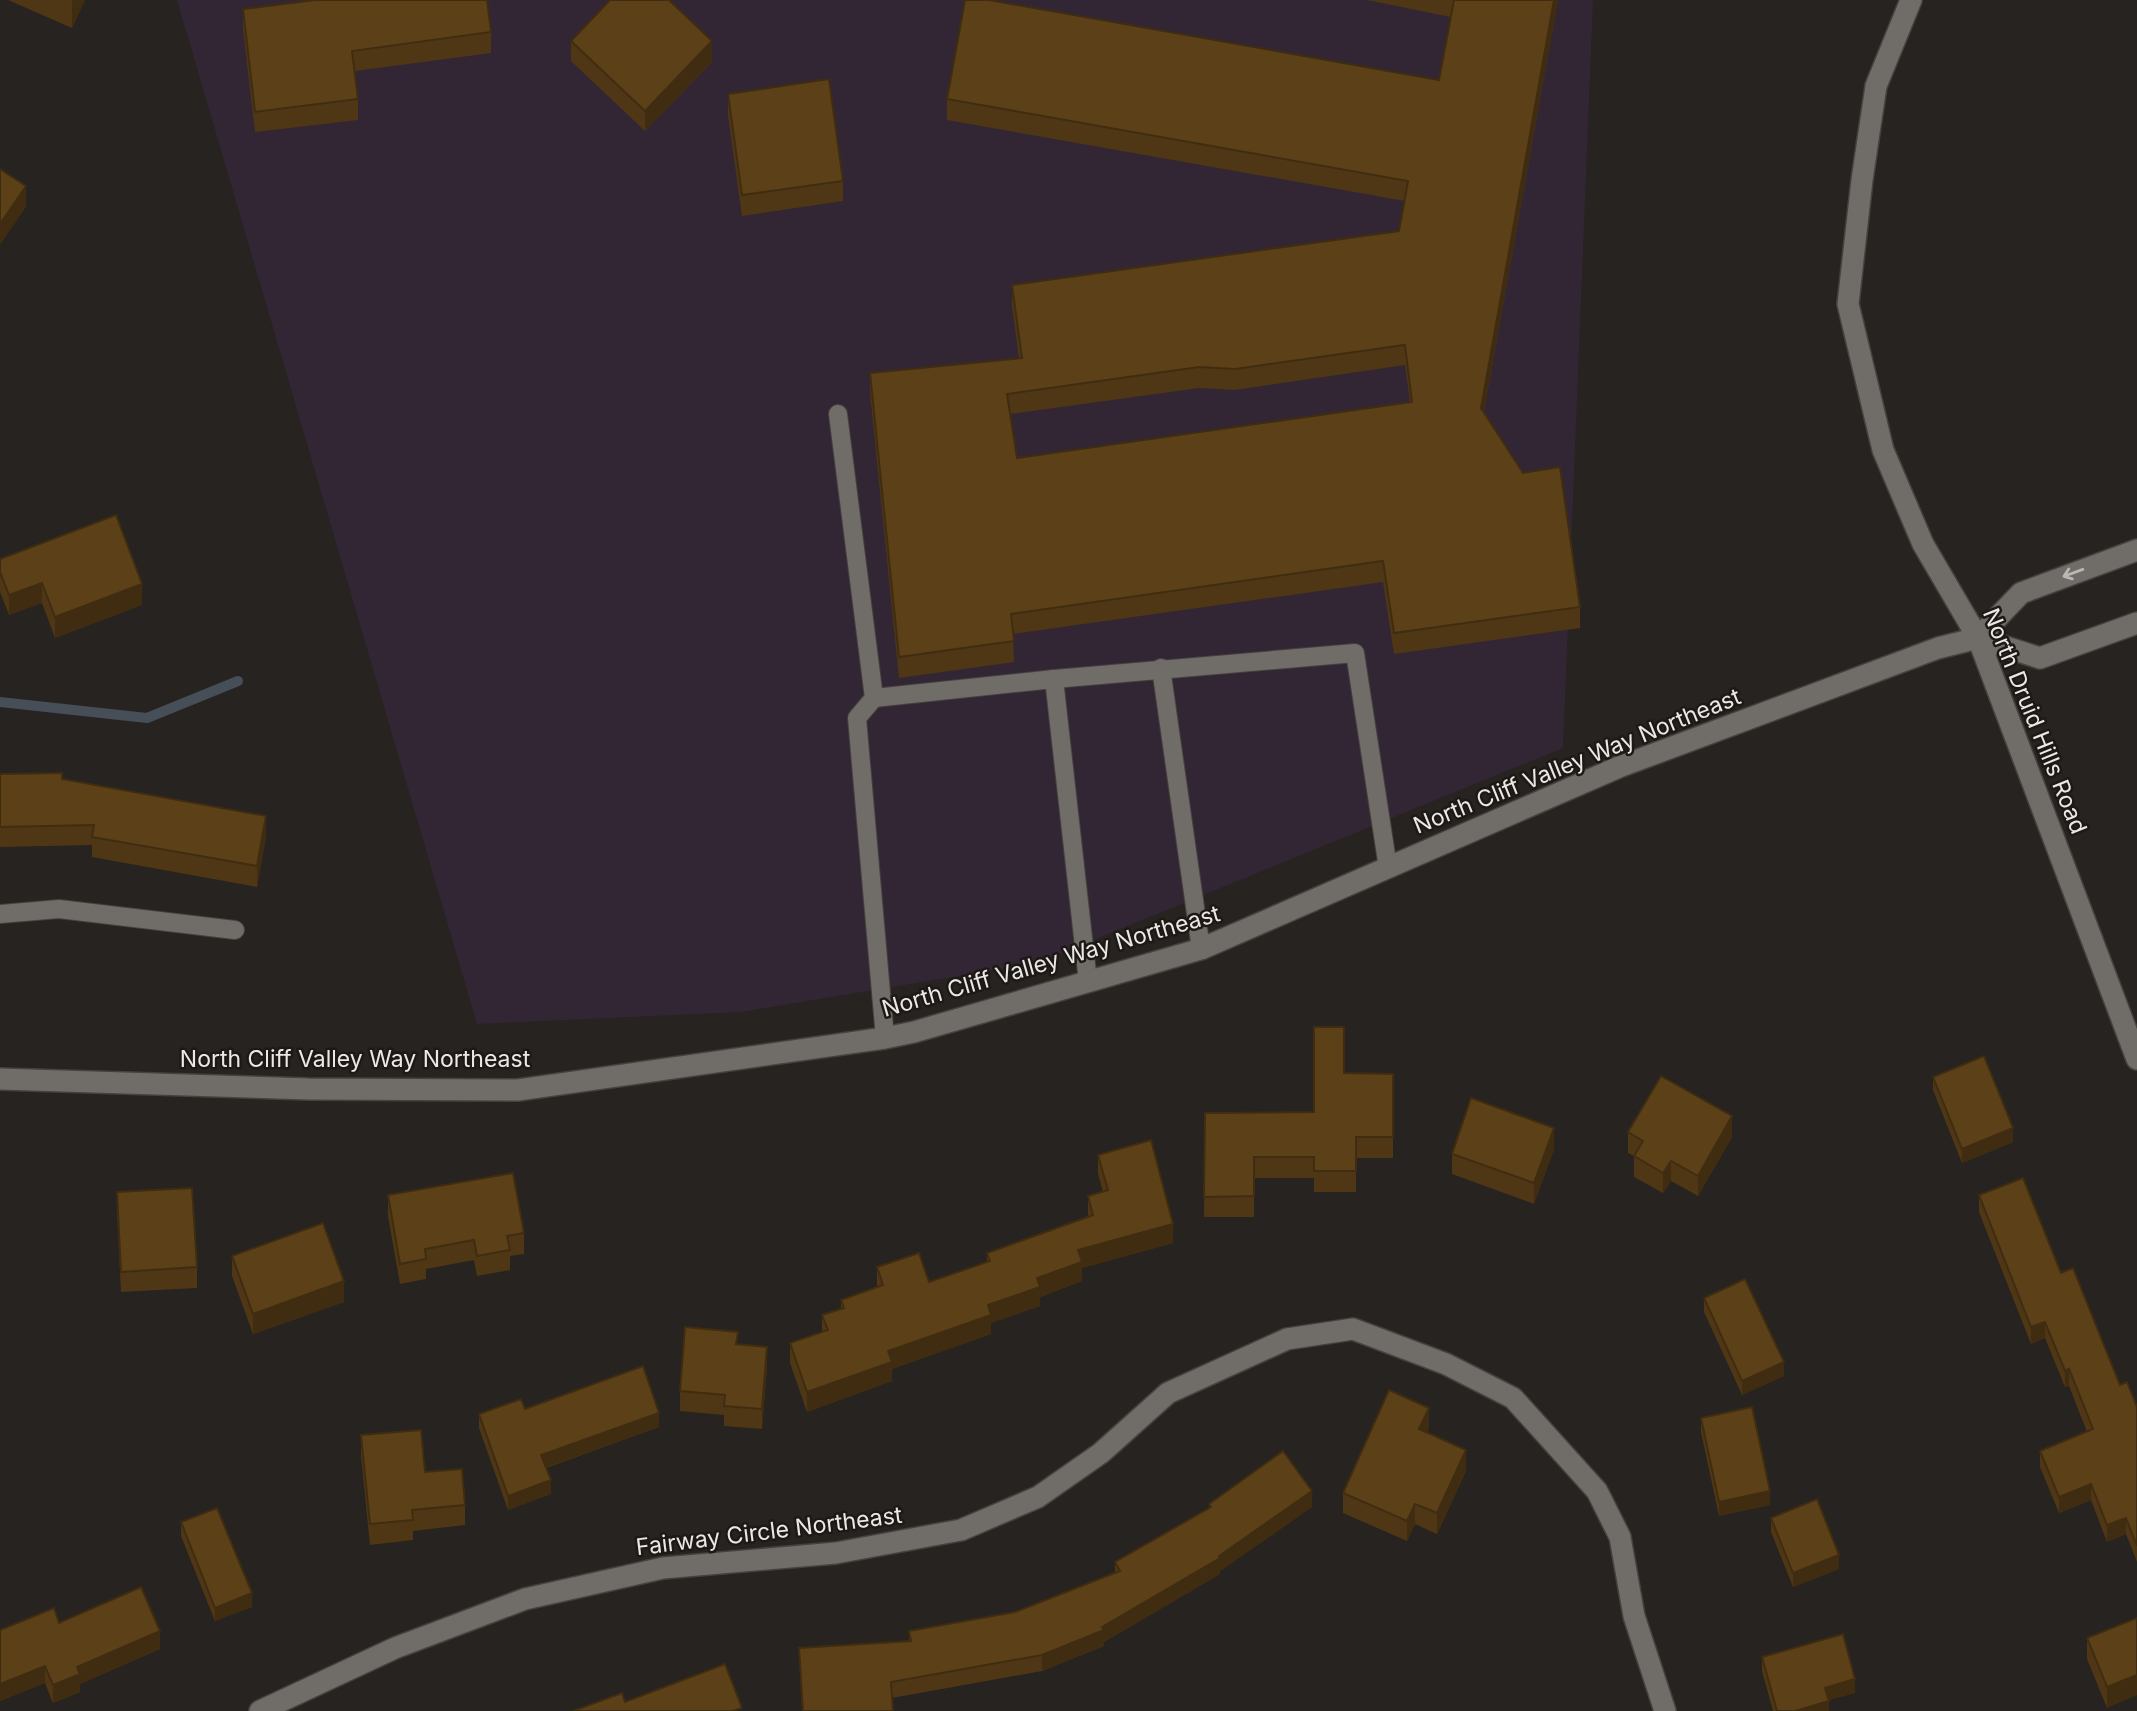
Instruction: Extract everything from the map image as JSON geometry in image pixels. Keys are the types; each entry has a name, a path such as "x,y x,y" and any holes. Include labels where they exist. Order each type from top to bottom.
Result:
{"street":[{"name":"North Druid Hills Road","path":"1912,0 1876,86 1848,304 1883,450 1923,544 1978,638 2137,1059"},
{"path":"2137,550 2021,593 1978,638 2040,659 2137,623"},
{"name":"North Cliff Valley Way Northeast","path":"0,1079 309,1089 519,1090 885,1038 1201,949 1619,768 1938,648 1978,638"},
{"name":"Fairway Circle Northeast","path":"260,1711 395,1648 525,1599 663,1568 836,1553 961,1530 1038,1497 1101,1453 1168,1393 1287,1339 1353,1329 1446,1364 1513,1398 1597,1491 1620,1537 1634,1616 1665,1711"}],"lane":[{"path":"838,414 874,698"},
{"path":"885,1038 856,718 874,698 1161,668 1355,653 1388,868"},
{"path":"1161,668 1201,949"},
{"path":"1054,679 1088,982"},
{"path":"0,914 59,909 235,930"}],"shaded area":[{"path":"177,0 1593,0 1563,748 1037,963 741,1012 477,1024"}],"building":[{"path":"315,0 487,0 491,32 352,51 358,99 255,112 243,9"},
{"path":"610,0 669,0 712,41 645,111 571,41"},
{"path":"965,0 989,0 1439,80 1454,0 1554,0 1481,408 1523,473 1560,467 1580,607 1394,633 1383,561 1011,614 1014,641 899,657 870,373 1022,358 1012,285 1399,231 1408,181 947,99","holes":["1405,345 1412,402 1017,458 1007,394 1199,367 1235,369"]},
{"path":"829,79 843,181 742,195 728,94"},
{"path":"0,169 26,186 0,224"},
{"path":"116,515 142,584 55,617 42,583 9,595 0,572 0,559"},
{"path":"62,773 62,779 266,816 257,866 92,837 94,825 0,827 0,774"},
{"path":"1314,1027 1344,1027 1344,1073 1393,1074 1393,1137 1356,1137 1356,1171 1314,1171 1314,1157 1254,1157 1254,1196 1204,1197 1205,1113 1314,1112"},
{"path":"1984,1056 2013,1128 1962,1149 1933,1077"},
{"path":"1661,1076 1732,1116 1698,1176 1671,1161 1663,1173 1634,1156 1643,1141 1628,1132"},
{"path":"1471,1098 1554,1128 1534,1183 1452,1154"},
{"path":"1151,1140 1173,1224 1078,1250 1082,1262 1037,1278 1040,1287 988,1305 991,1315 888,1351 892,1362 807,1392 790,1343 828,1330 822,1315 844,1308 841,1300 883,1285 877,1267 919,1253 929,1282 990,1261 987,1253 1093,1215 1088,1196 1108,1190 1098,1155"},
{"path":"513,1173 524,1233 507,1236 510,1250 477,1256 474,1240 425,1249 426,1259 400,1264 388,1195"},
{"path":"2023,1178 2061,1273 2073,1268 2120,1385 2127,1382 2137,1407 2137,1546 2126,1518 2107,1525 2091,1484 2059,1497 2040,1451 2093,1429 2069,1369 2065,1371 2045,1322 2031,1327 1979,1195"},
{"path":"192,1188 197,1267 121,1272 117,1192"},
{"path":"323,1223 344,1281 253,1314 232,1256"},
{"path":"1745,1279 1784,1362 1742,1381 1704,1298"},
{"path":"685,1327 738,1332 736,1344 767,1347 762,1409 724,1406 725,1395 680,1391"},
{"path":"643,1366 659,1413 541,1455 551,1480 508,1496 479,1414 521,1399 525,1409"},
{"path":"1389,1390 1429,1408 1419,1429 1466,1450 1437,1513 1415,1504 1407,1521 1343,1493"},
{"path":"1752,1407 1770,1491 1719,1502 1701,1418"},
{"path":"421,1430 425,1472 462,1469 465,1505 412,1510 413,1520 370,1524 361,1435"},
{"path":"1283,1451 1312,1491 1219,1556 1220,1558 1102,1627 1104,1630 1042,1655 891,1682 893,1711 803,1711 799,1648 911,1641 909,1631 1015,1612 1120,1571 1115,1562 1211,1507 1209,1504"},
{"path":"1817,1499 1839,1555 1793,1573 1771,1518"},
{"path":"217,1508 252,1593 215,1608 181,1522"},
{"path":"141,1587 160,1631 77,1667 80,1674 53,1685 45,1666 0,1684 0,1630 54,1608 59,1623"},
{"path":"2137,1618 2137,1675 2107,1687 2087,1638"},
{"path":"1843,1634 1855,1679 1825,1688 1829,1701 1795,1711 1777,1711 1762,1657"},
{"path":"725,1664 742,1708 733,1711 573,1711 622,1693 625,1702"}],"waterway":[{"path":"0,702 147,718 238,681"}]}
